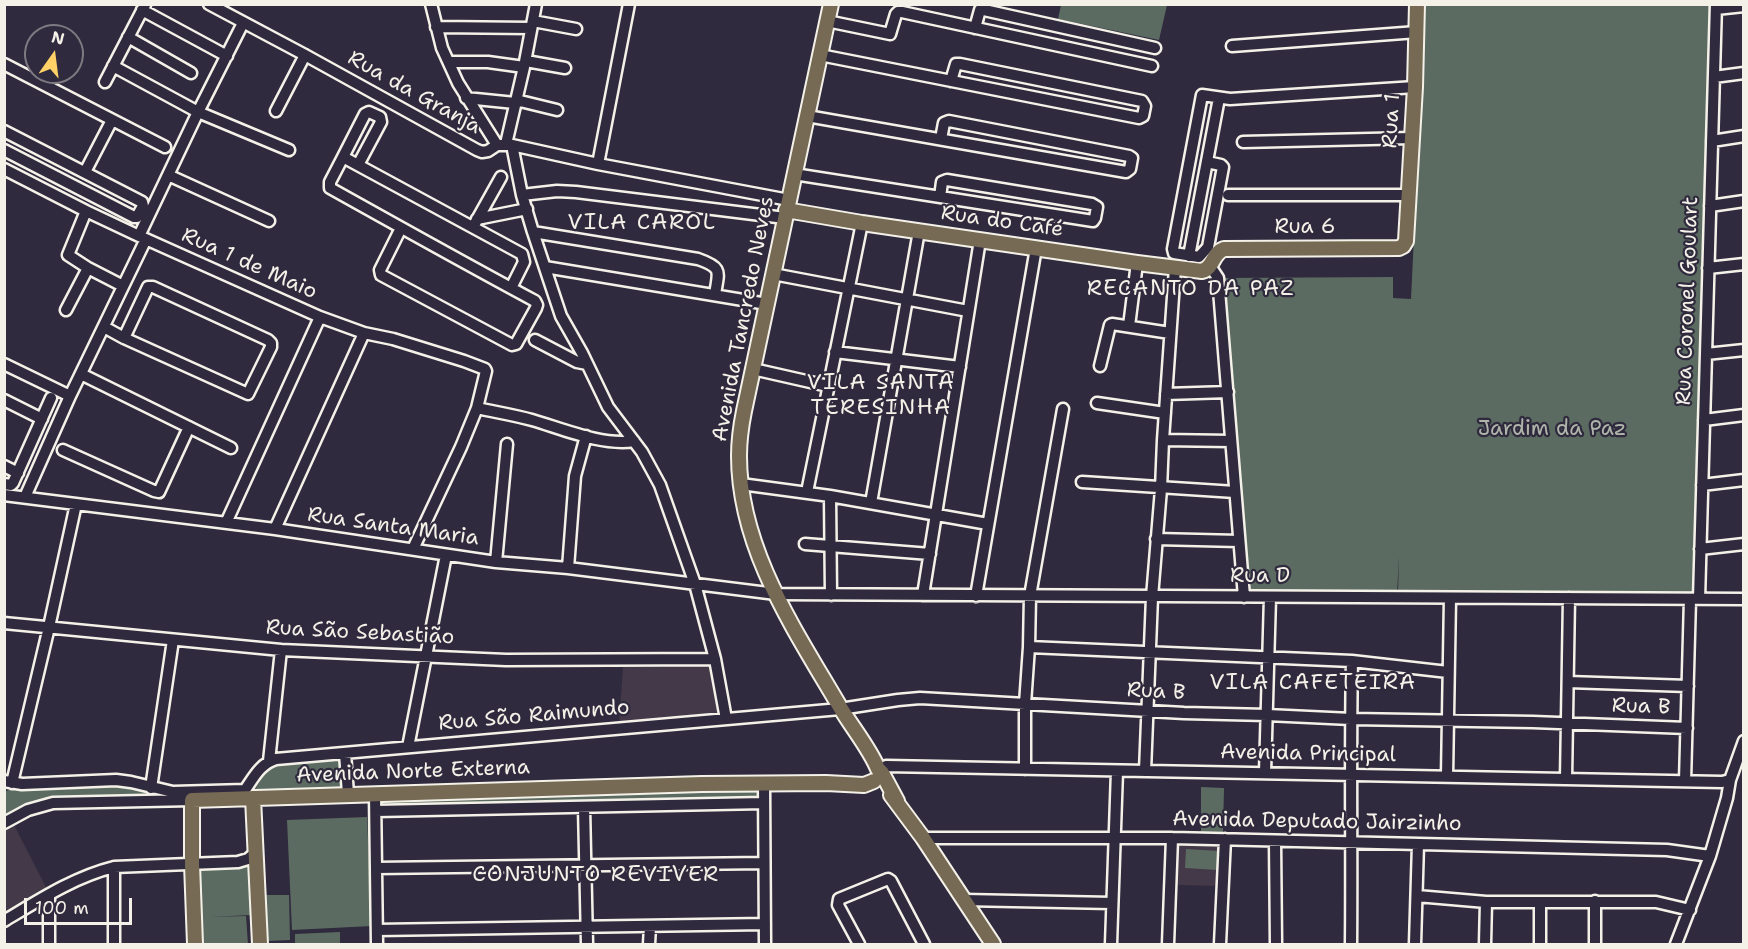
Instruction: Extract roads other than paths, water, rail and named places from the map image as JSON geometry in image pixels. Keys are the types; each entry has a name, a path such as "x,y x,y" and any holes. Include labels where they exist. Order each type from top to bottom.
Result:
{"main road":[{"name":"Avenida Tancredo Neves","path":"831,4 744,411 740,444 741,484 745,512 776,594 877,776 923,838 993,945"},
{"name":"Rua 1","path":"1406,241 1418,4"},
{"name":"Rua do Café","path":"786,209 862,223 1174,268 1202,271 1207,270 1210,266"},
{"name":"Rua 6","path":"1210,266 1217,252 1224,249 1393,249 1403,246 1406,241"},
{"name":"Avenida Norte Externa","path":"192,800 248,795 826,783 877,776"},
{"path":"248,795 255,853 260,945"},
{"path":"192,800 195,945"}],"street":[{"name":"Rua da Granja","path":"209,4 477,150 488,151 505,145 598,164 786,209"},
{"path":"431,4 442,48 466,98 505,145 561,316 608,407 634,441 660,484 695,584 715,659 726,719"},
{"path":"505,145 525,64 536,4"},
{"path":"598,164 629,4"},
{"path":"1716,7 1743,6"},
{"path":"105,82 143,7 227,56"},
{"name":"Rua Coronel Goulart","path":"1685,781 1694,599 1700,549 1716,7"},
{"path":"975,28 978,13 984,10 1155,48"},
{"path":"827,21 890,34 896,14 902,12 1152,66"},
{"path":"24,497 123,286 168,175 243,23"},
{"path":"436,27 532,24 576,29"},
{"path":"1232,46 1417,32"},
{"path":"128,37 191,73"},
{"path":"276,111 305,55"},
{"path":"820,55 951,81 1139,118 1143,116 1145,106 1142,101 960,64 954,66 951,81"},
{"path":"449,62 488,62 565,68"},
{"path":"4,64 165,147"},
{"path":"113,66 198,112 289,150"},
{"path":"1714,77 1743,73"},
{"path":"1207,162 1223,167 1208,247 1201,257 1189,256 1173,251 1201,96 1204,94 1221,98 1415,87"},
{"path":"466,98 515,101 557,110"},
{"path":"1189,256 1221,98"},
{"path":"358,165 381,122 380,117 369,112 365,114 330,182 330,188 535,301 536,308 514,345 381,275 380,270 402,228"},
{"path":"807,116 1126,172 1130,169 1132,159 1129,156 949,122 944,123 941,139"},
{"path":"85,172 112,120"},
{"path":"4,130 142,202 143,206 134,218 4,150"},
{"path":"1712,141 1743,136"},
{"path":"1243,142 1412,138"},
{"path":"343,157 475,223 522,254 524,262 511,288"},
{"name":"Rua 1 de Maio","path":"4,169 143,238 320,317 364,333 393,339 482,367 486,371 477,408"},
{"path":"794,174 940,197 1093,221 1097,207 1092,204 947,180 942,182 940,197"},
{"path":"168,175 269,221"},
{"path":"475,223 501,177"},
{"path":"522,195 557,191 576,192 786,209"},
{"path":"1228,195 1409,195"},
{"path":"1710,206 1743,201"},
{"path":"475,223 526,209"},
{"path":"86,211 68,254 88,268 123,286"},
{"path":"807,492 862,223"},
{"path":"871,503 919,231"},
{"path":"533,232 711,264 718,272 715,295"},
{"path":"923,595 980,240"},
{"path":"976,596 1036,248"},
{"path":"1129,326 1137,263"},
{"path":"1708,268 1743,264"},
{"path":"1210,266 1218,278 1244,597"},
{"path":"545,267 767,304"},
{"path":"66,310 88,268"},
{"path":"1145,771 1152,597 1174,268"},
{"path":"773,274 969,311"},
{"path":"104,327 124,338 248,394 271,343 153,287 148,287 146,290 124,338"},
{"path":"226,523 320,317"},
{"path":"1100,366 1112,324 1170,333"},
{"path":"275,529 364,333"},
{"path":"536,340 577,363 587,364"},
{"path":"1706,354 1743,350"},
{"path":"835,352 960,367"},
{"path":"4,364 70,396"},
{"path":"753,369 828,386"},
{"path":"81,374 231,448"},
{"path":"1166,394 1228,392"},
{"path":"4,484 11,485 18,473 51,398"},
{"path":"4,400 42,418"},
{"path":"1097,403 1165,413"},
{"path":"413,549 447,479 477,408 531,420 586,436 620,442 634,441"},
{"path":"1025,769 1025,704 1030,596 1064,409"},
{"path":"1704,420 1743,415"},
{"path":"63,450 159,492 189,427"},
{"path":"568,568 575,476 586,436"},
{"path":"1162,440 1231,441"},
{"path":"496,562 507,444"},
{"path":"4,466 18,473"},
{"path":"1702,485 1743,480"},
{"path":"1082,482 1161,489 1235,492"},
{"path":"741,484 807,492 988,524"},
{"name":"Rua Santa Maria","path":"4,495 275,529 496,562 568,568 776,594"},
{"path":"830,496 831,595"},
{"path":"76,504 49,627 7,784 116,780 173,792 248,795 257,771 269,761 281,650"},
{"path":"1156,539 1239,541"},
{"path":"806,544 930,554"},
{"path":"1700,549 1743,544"},
{"path":"408,747 446,555"},
{"name":"Rua D","path":"776,594 1743,599"},
{"path":"1265,773 1270,597"},
{"path":"1447,777 1450,598"},
{"path":"1566,779 1569,598"},
{"name":"Rua São Sebastião","path":"4,623 281,650 506,660 715,659"},
{"path":"152,788 173,640"},
{"path":"1029,647 1352,661 1448,672"},
{"path":"1351,945 1352,661"},
{"path":"1568,682 1689,686"},
{"name":"Rua B","path":"840,709 898,699 921,698 1148,712 1687,728"},
{"name":"Rua São Raimundo","path":"269,761 840,709"},
{"path":"1676,945 1710,856 1743,741"},
{"path":"345,753 348,794"},
{"name":"Avenida Principal","path":"877,776 1025,769 1722,782 1730,780"},
{"path":"1111,945 1117,771"},
{"path":"764,783 765,945"},
{"path":"375,794 377,945"},
{"name":"Avenida Norte Externa","path":"4,823 28,810 52,803 192,800"},
{"name":"Avenida Norte Externa","path":"376,811 764,804"},
{"path":"584,807 587,945"},
{"path":"1168,945 1172,837"},
{"name":"Avenida Deputado Jairzinho","path":"923,838 1172,837 1668,850 1710,856"},
{"path":"1220,945 1225,839"},
{"path":"1275,841 1276,945"},
{"path":"1414,945 1418,844"},
{"path":"4,921 88,875 114,867 238,862 248,859 255,853"},
{"path":"376,868 764,863"},
{"path":"114,867 114,945"},
{"path":"859,945 838,902 839,899 888,879 924,945"},
{"path":"49,895 49,945"},
{"path":"1417,896 1486,902 1656,902 1690,910"},
{"path":"964,900 1112,903"},
{"path":"1595,901 1595,945"},
{"path":"1485,945 1486,902"},
{"path":"1540,902 1540,945"},
{"path":"377,930 765,924"},
{"path":"649,945 650,926"}],"district":[{"name":"VILA CAROL","path":"642,223"},
{"name":"RECANTO DA PAZ","path":"1191,289"},
{"name":"VILA SANTA TERESINHA","path":"881,396"},
{"name":"VILA CAFETEIRA","path":"1313,683"},
{"name":"CONJUNTO REVIVER","path":"596,875"}],"park label":[{"name":"Jardim da Paz","path":"1552,430"}]}
